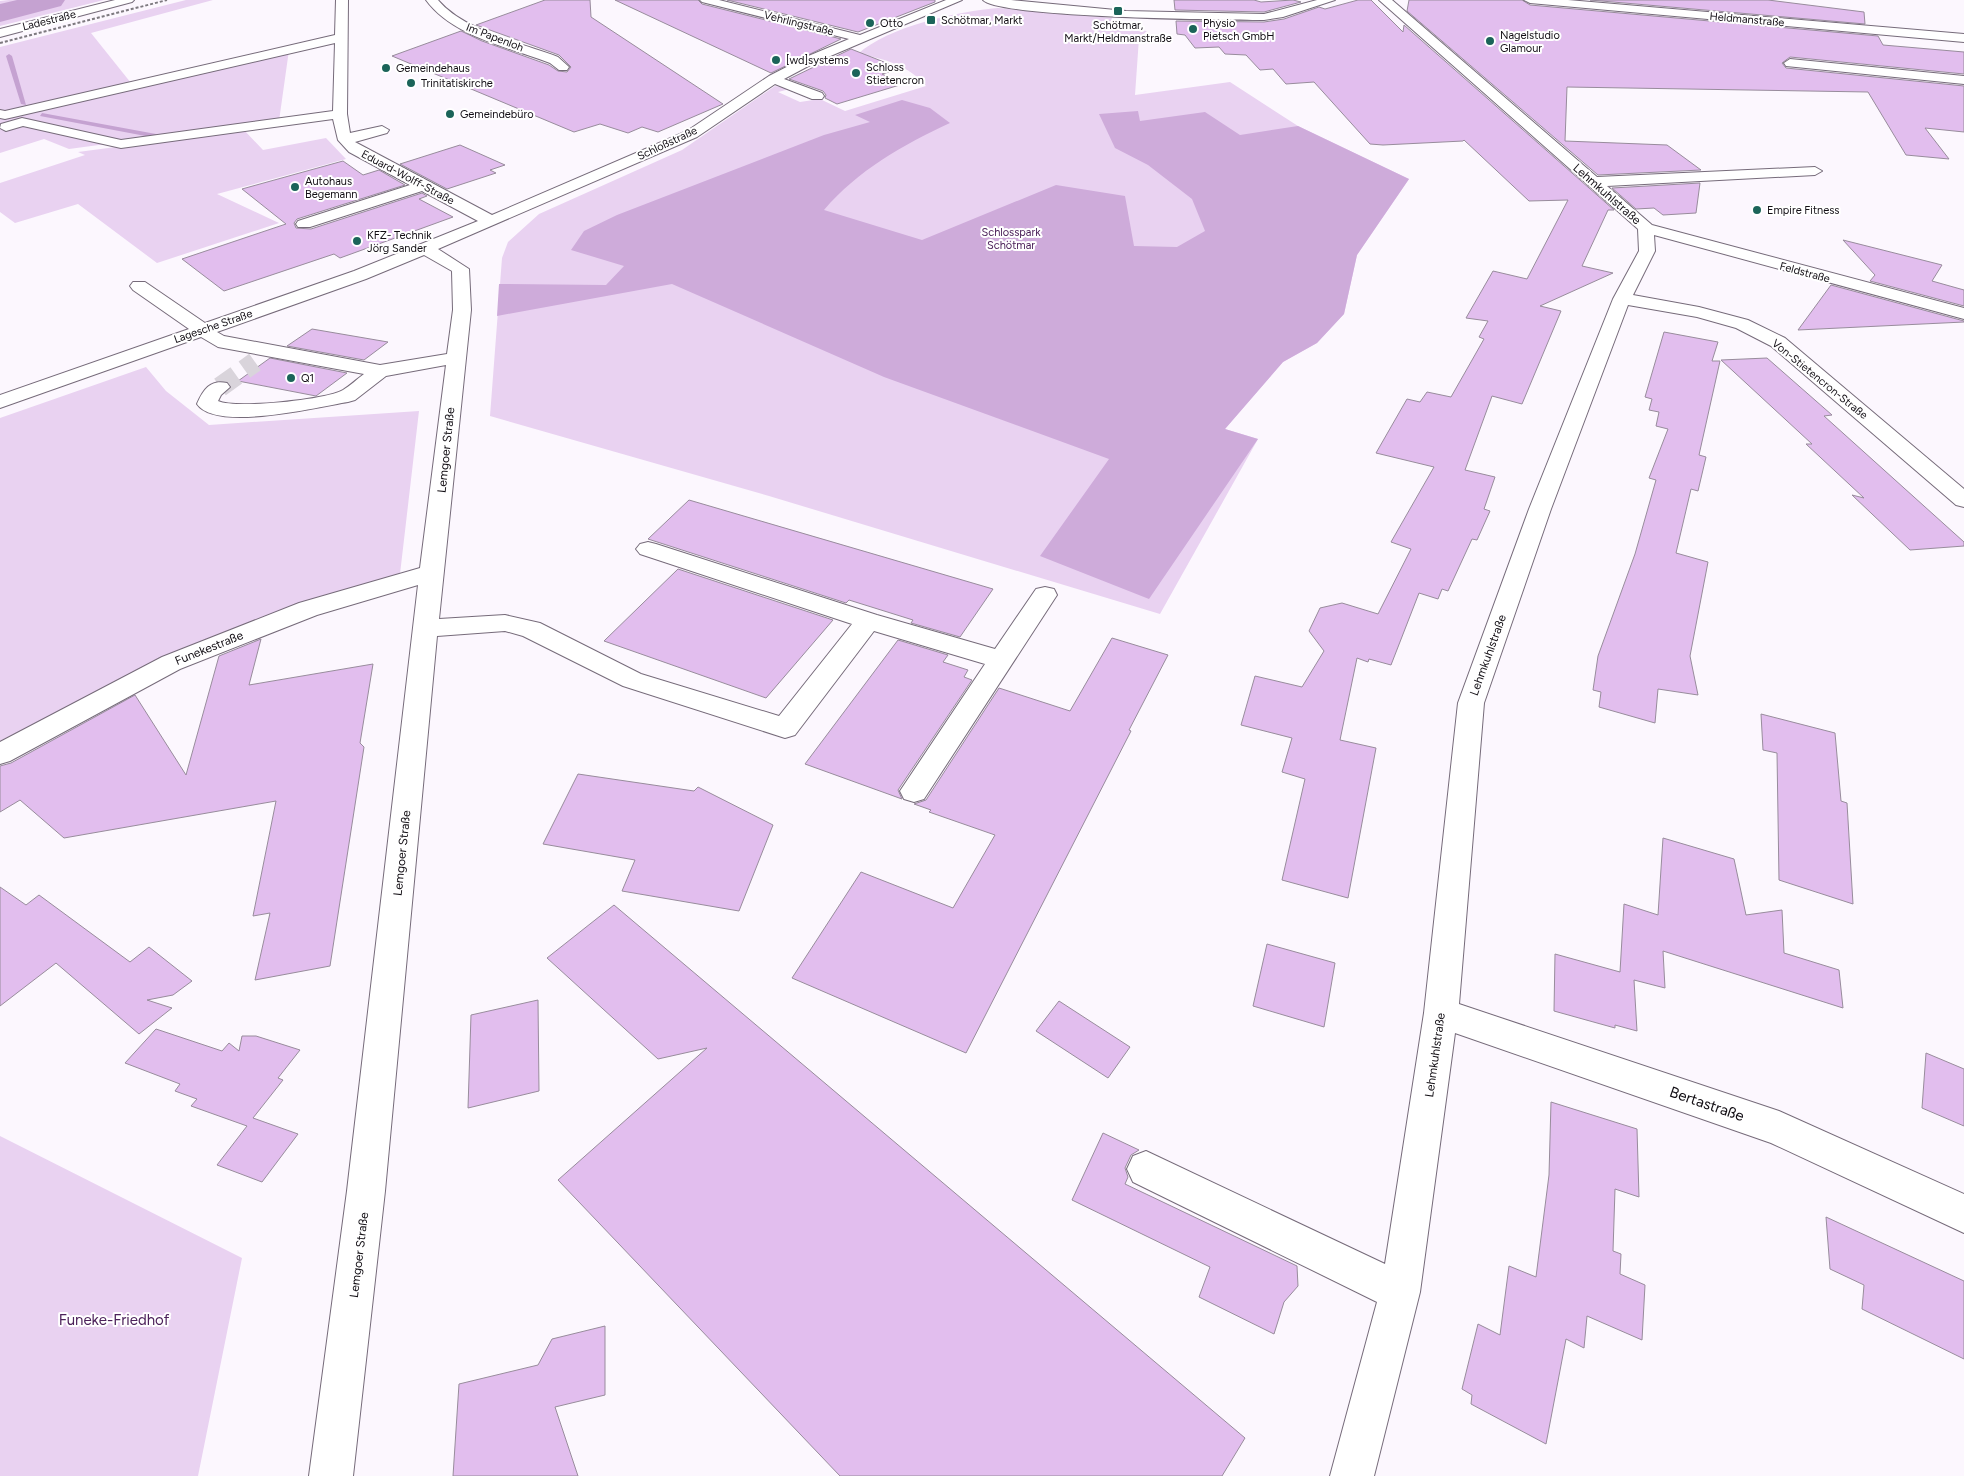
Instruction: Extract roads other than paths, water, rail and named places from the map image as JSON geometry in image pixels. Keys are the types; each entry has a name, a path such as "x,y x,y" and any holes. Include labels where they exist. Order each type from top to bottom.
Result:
{"street":[{"name":"Ladestraße","path":"0,33 128,0"},
{"path":"342,0 340,38 341,130 345,140 382,130"},
{"name":"Im Papenloh","path":"432,0 441,12 464,25 554,60 563,67"},
{"name":"Vehrlingstraße","path":"706,0 862,39"},
{"name":"Schloßstraße","path":"425,248 692,134 774,79 810,60 956,0"},
{"path":"989,0 1039,9 1264,17 1279,15 1329,0"},
{"name":"Lehmkuhlstraße","path":"1352,1476 1400,1292 1442,1013 1471,704 1540,509 1622,299 1648,252 1646,228 1385,0"},
{"name":"Heldmanstraße","path":"1537,0 1947,36 1961,43"},
{"path":"1681,0 1686,13"},
{"path":"1159,3 1168,15"},
{"path":"2,119 340,38"},
{"path":"1790,62 1964,80"},
{"path":"774,79 817,96"},
{"path":"2,119 121,144 340,114"},
{"name":"Eduard-Wolff-Straße","path":"345,140 354,149 491,221"},
{"path":"1592,182 1815,171"},
{"path":"304,224 425,185"},
{"name":"Feldstraße","path":"1646,228 1964,314"},
{"name":"Lagesche Straße","path":"0,402 360,275 425,248"},
{"name":"Lemgoer Straße","path":"331,1476 366,1191 425,628 462,310 460,269 425,248"},
{"path":"139,286 204,330 218,342 380,370 456,358"},
{"name":"Von-Stietencron-Straße","path":"1622,299 1699,312 1742,324 1778,342 1964,500"},
{"path":"254,362 271,351"},
{"path":"220,386 212,392 207,404 224,411 271,410 348,396 380,370"},
{"path":"648,549 868,621 1002,660"},
{"name":"Funekestraße","path":"0,754 171,663 308,609 431,573"},
{"path":"914,791 1045,595"},
{"path":"425,628 505,622 531,629 632,680 785,728 868,621"},
{"name":"Bertastraße","path":"1442,1013 1779,1128 1964,1214"},
{"path":"1146,1170 1400,1292"}],"waterway":[{"path":"0,13 51,0"},
{"path":"9,56 24,104"},
{"path":"42,115 156,136"}],"tunnel":[{"path":"220,387 255,362"}],"railway":[{"path":"0,43 167,0"}],"place":[{"name":"Schötmar, Markt/Heldmanstraße","path":"1118,11"},
{"name":"Schötmar, Markt","path":"931,20"},
{"name":"Otto","path":"870,23"},
{"name":"Physio Pietsch GmbH","path":"1193,29"},
{"name":"Nagelstudio Glamour","path":"1490,41"},
{"name":"[wd]systems","path":"776,60"},
{"name":"Gemeindehaus","path":"386,68"},
{"name":"Schloss Stietencron","path":"856,73"},
{"name":"Trinitatiskirche","path":"411,83"},
{"name":"Gemeindebüro","path":"450,114"},
{"name":"Autohaus Begemann","path":"295,187"},
{"name":"Empire Fitness","path":"1757,210"},
{"name":"KFZ- Technik Jörg Sander","path":"357,241"},
{"name":"Q1","path":"291,378"}],"park label":[{"name":"Schlosspark Schötmar","path":"1011,238"},
{"name":"Funeke-Friedhof","path":"114,1320"}]}
